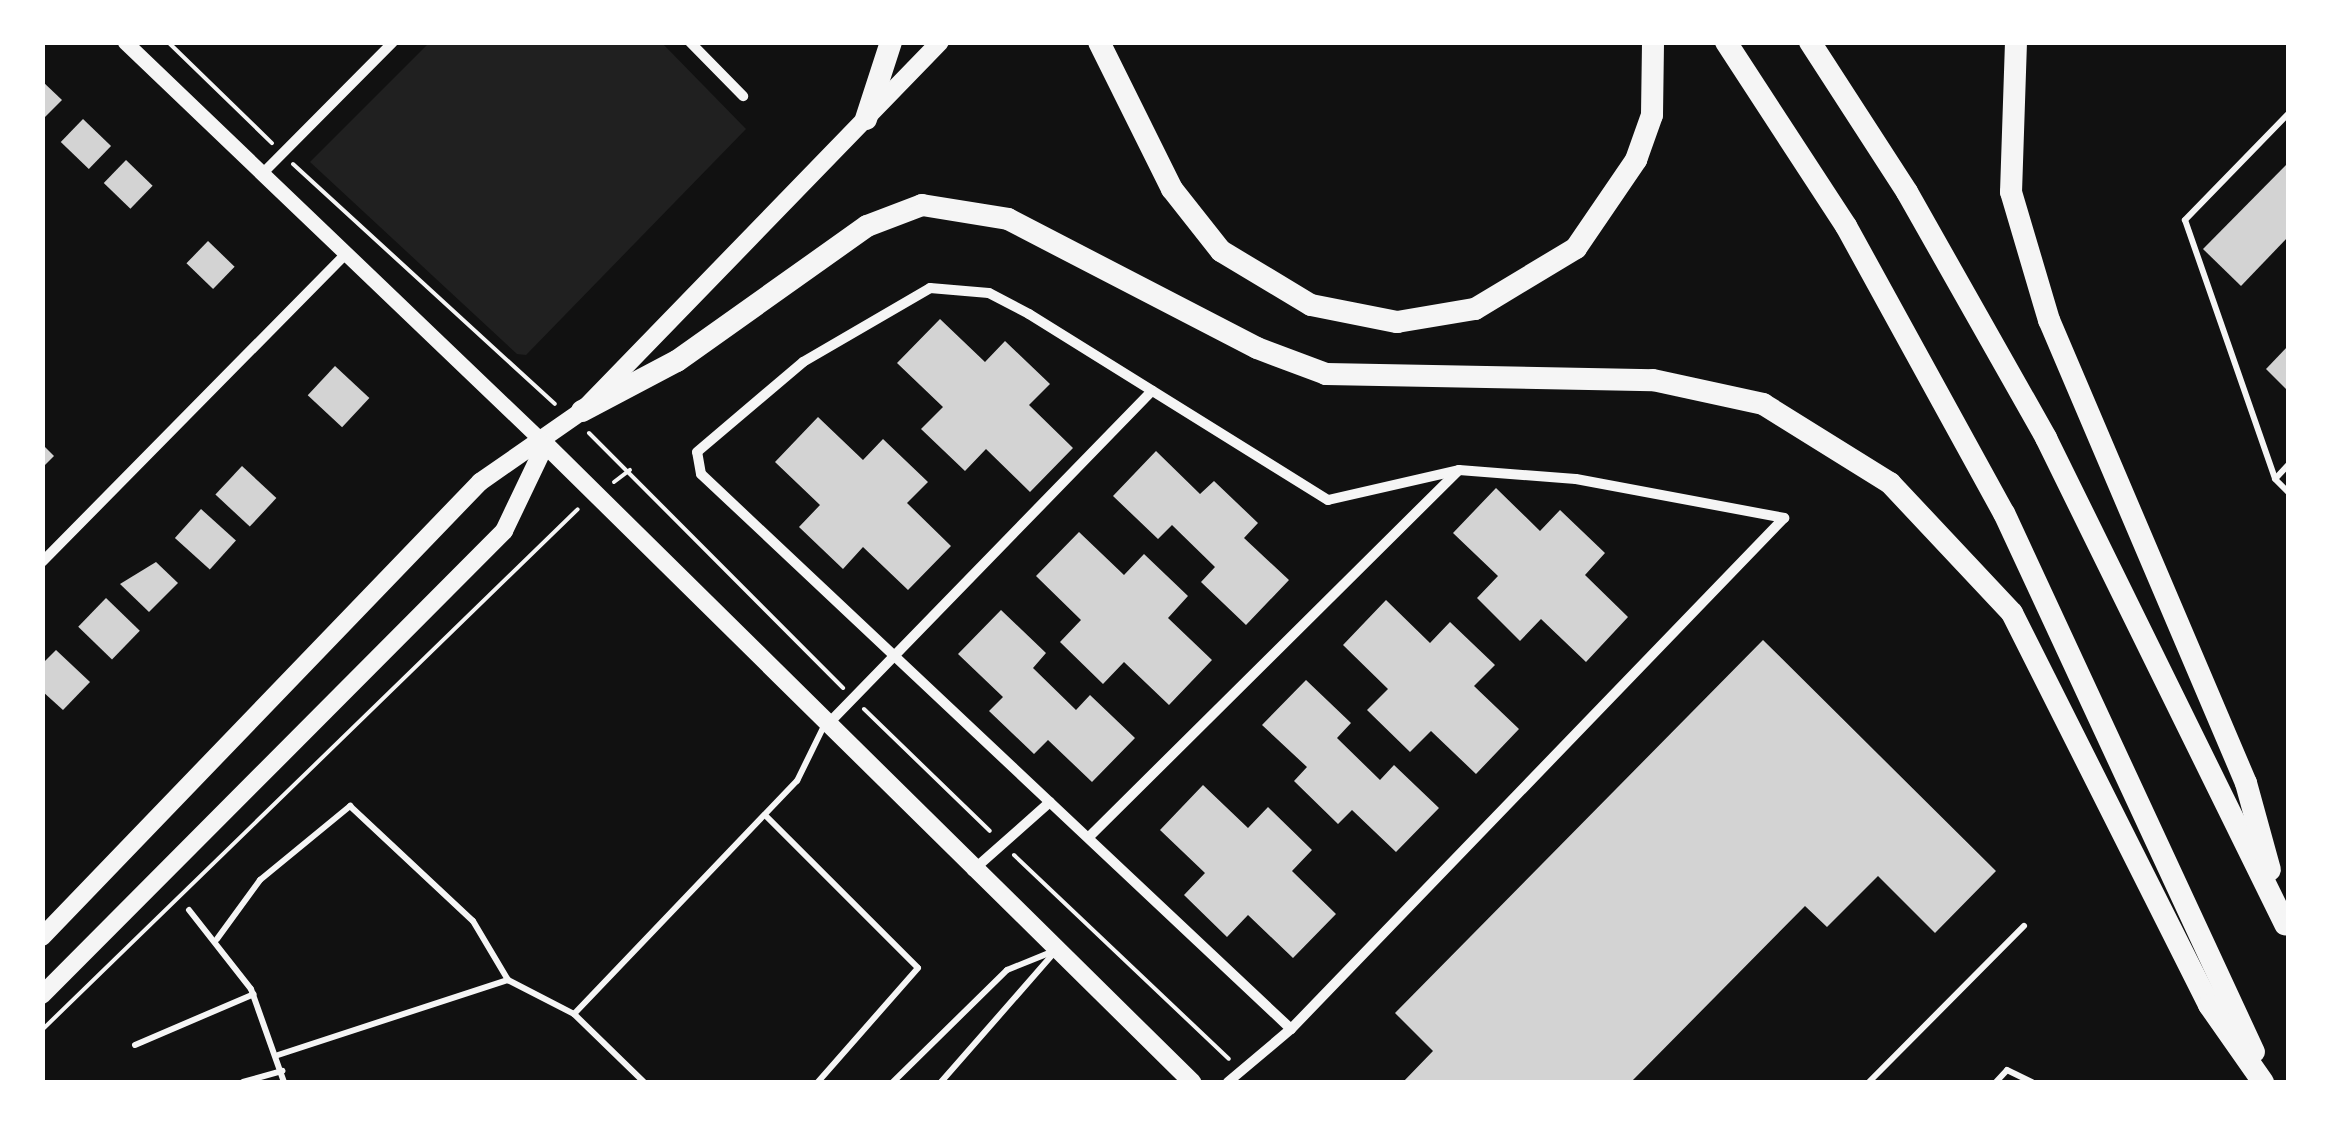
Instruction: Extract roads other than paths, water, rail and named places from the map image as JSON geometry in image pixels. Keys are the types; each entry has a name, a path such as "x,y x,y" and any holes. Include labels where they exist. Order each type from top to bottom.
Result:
{"highway":[{"path":"866,119 891,42"},
{"path":"1099,42 1172,189 1221,251 1311,305 1397,322 1475,309 1576,248 1636,160 1652,115 1653,42"},
{"path":"1726,42 1846,226 2004,512 2265,1082"},
{"path":"1810,42 1908,192 2046,438 2287,929"},
{"path":"2016,42 2011,192 2049,320 2246,783 2287,929"},
{"path":"582,411 677,361 867,226 922,206 1008,220 1256,348 1326,374 1653,380 1763,404 1890,482 2012,613 2208,1005 2265,1082"}],"main road":[{"path":"42,937 480,482 545,444 582,411 940,42"},
{"path":"545,444 823,728 1192,1082"},
{"path":"42,994 504,531 545,444"}],"street":[{"path":"126,42 545,444"},
{"path":"262,174 393,42"},
{"path":"690,42 742,96"},
{"path":"42,562 346,254"},
{"path":"1228,1082 1291,1028 1784,518 1576,479 1459,470 1328,500 989,293 930,288 802,362 723,424 697,452 702,474 1291,1028"},
{"path":"823,728 898,658 1152,391"},
{"path":"1091,836 1459,470"},
{"path":"971,872 1050,802"}],"lane":[{"path":"2288,114 2185,220 2275,479 2288,492"},
{"path":"2275,479 2288,464"},
{"path":"574,1014 798,781 823,728"},
{"path":"217,939 260,880 350,806 482,931 508,980 574,1014 644,1082"},
{"path":"765,815 918,968 818,1082"},
{"path":"189,910 217,939 254,994 278,1055 284,1082"},
{"path":"1869,1082 2024,926"},
{"path":"893,1082 1007,970 1056,951"},
{"path":"941,1082 1056,951"},
{"path":"278,1055 508,980"},
{"path":"135,1045 254,994"},
{"path":"1996,1082 2007,1070 2032,1082"},
{"path":"243,1082 282,1071"}]}
